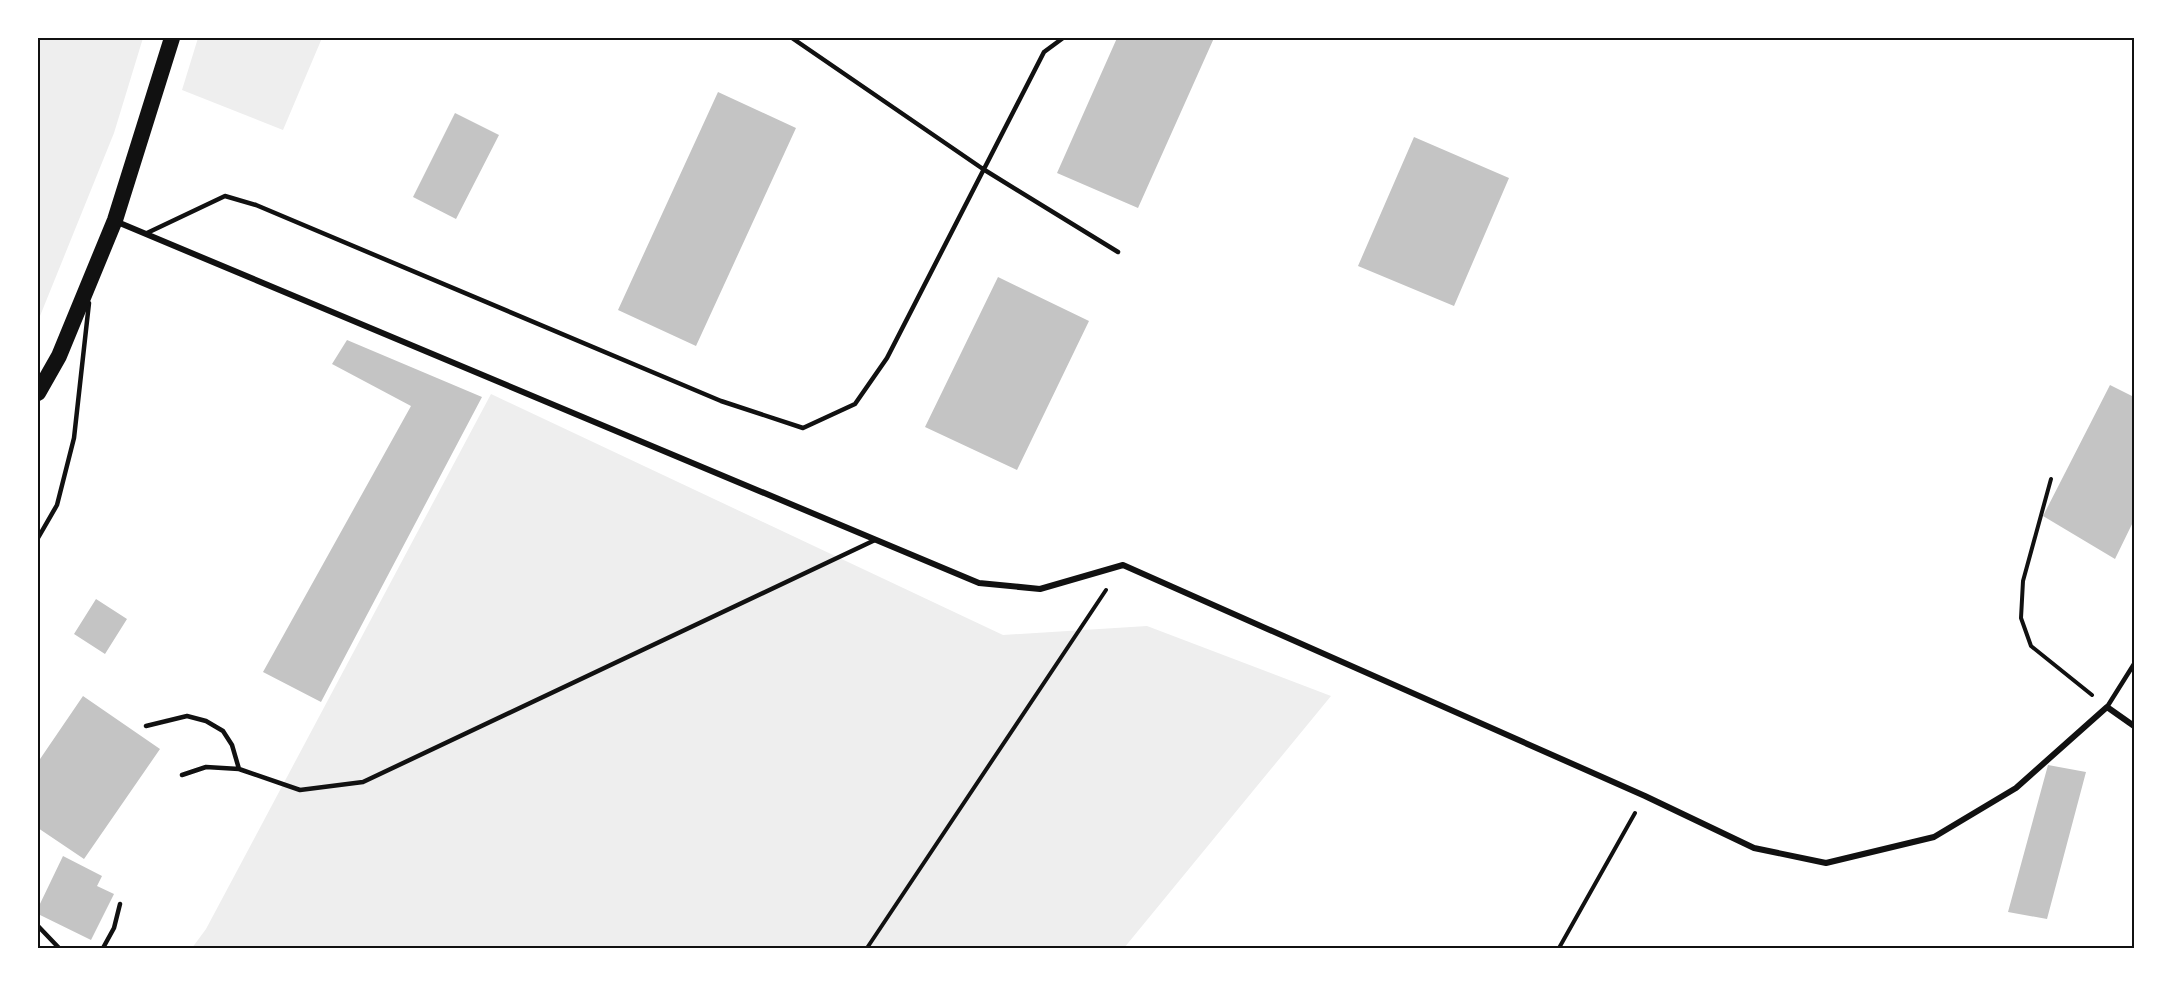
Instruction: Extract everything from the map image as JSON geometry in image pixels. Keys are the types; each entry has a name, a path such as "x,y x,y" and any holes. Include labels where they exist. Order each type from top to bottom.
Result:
{"highway":[{"path":"38,393 59,356 115,220 172,38"}],"street":[{"path":"115,220 979,583 1040,589 1123,565 1645,796 1754,848 1826,863 1934,837 2016,788 2107,707 2134,726"}],"lane":[{"path":"792,38 983,169 1118,252"},
{"path":"147,233 225,196 256,205 721,400 803,428 855,404 887,358 1044,52 1063,38"},
{"path":"38,538 57,505 74,438 92,273"},
{"path":"182,775 206,767 239,769 300,790 363,782 875,540"},
{"path":"2107,707 2134,664"},
{"path":"146,726 187,716 206,721 223,731 232,745 239,769"},
{"path":"103,948 114,928 120,904"},
{"path":"38,926 59,948"}],"path":[{"path":"2051,479 2023,581 2021,618 2031,646 2107,707"},
{"path":"867,948 1123,565"},
{"path":"1559,948 1645,796"}],"shaded area":[{"path":"38,38 143,38 114,133 38,321"},
{"path":"198,38 322,38 283,130 182,90"},
{"path":"491,394 1003,635 1147,626 1331,696 1124,948 192,948 206,929"}],"building":[{"path":"1117,38 1214,38 1138,208 1057,173"},
{"path":"718,92 796,128 696,346 618,310"},
{"path":"455,113 499,135 456,219 413,197"},
{"path":"1414,137 1509,178 1454,306 1358,266"},
{"path":"998,277 1089,321 1017,470 925,427"},
{"path":"347,340 482,397 321,702 263,672 411,406 332,364"},
{"path":"2110,385 2134,397 2134,520 2115,559 2043,516"},
{"path":"96,599 127,619 105,654 74,634"},
{"path":"83,696 160,749 84,859 38,828 38,762"},
{"path":"2048,765 2086,772 2047,919 2008,912"},
{"path":"63,856 102,876 97,886 114,894 91,940 38,914 38,908"}]}
